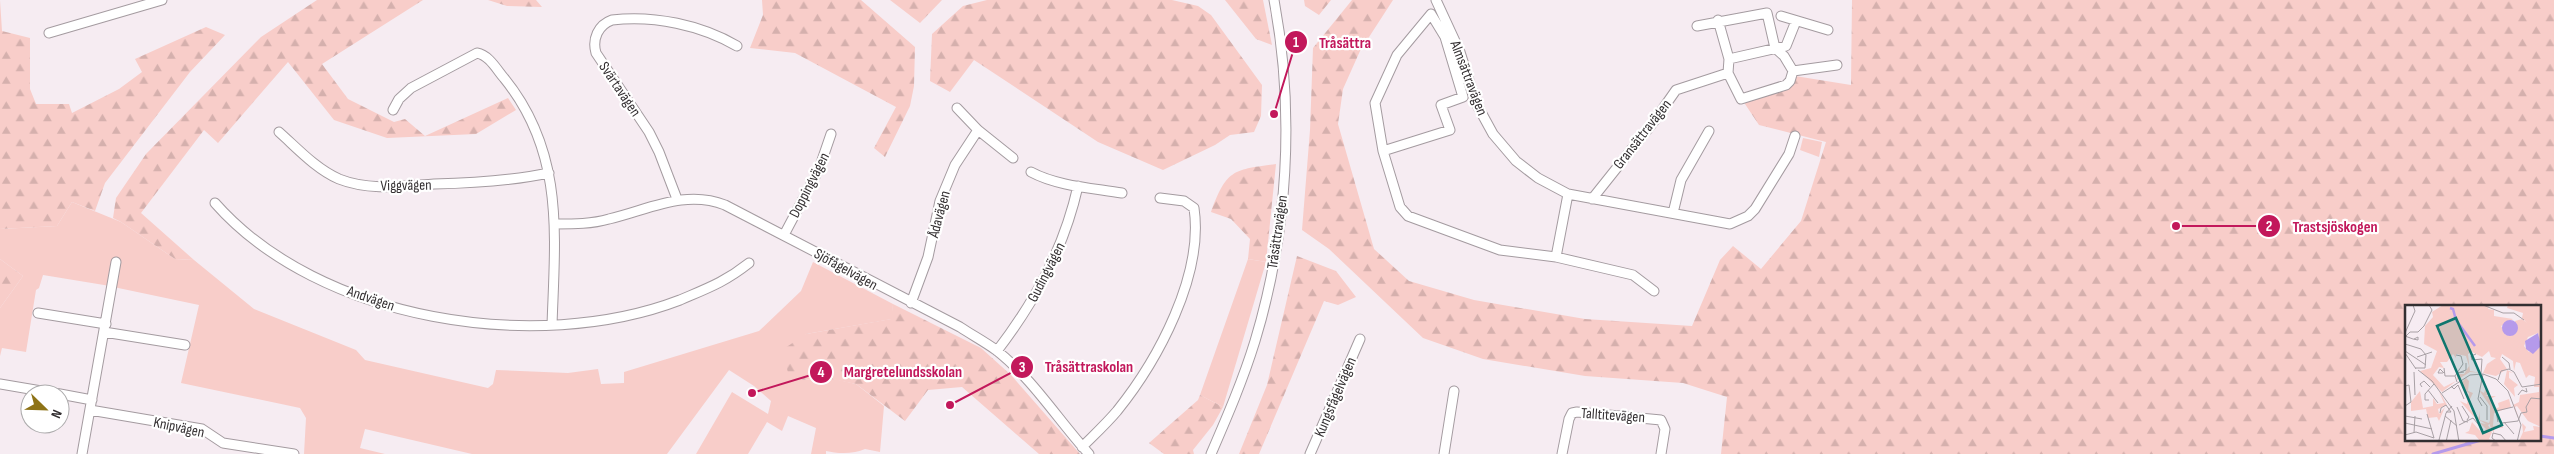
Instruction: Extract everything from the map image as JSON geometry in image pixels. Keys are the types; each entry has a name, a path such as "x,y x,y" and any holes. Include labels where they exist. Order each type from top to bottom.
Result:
{"street":[{"path":"49,33 162,0"},
{"name":"Tråsättravägen","path":"1211,454 1242,381 1256,340 1276,246 1282,204 1285,108 1283,63 1274,0"},
{"name":"Almsättravägen","path":"1436,0 1460,52 1476,103 1493,134 1516,162 1538,178 1568,194 1730,224 1748,216 1755,209 1789,154 1795,136"},
{"path":"1696,26 1718,20 1768,13 1775,48 1784,56 1793,71 1790,81 1786,85 1740,99 1728,73 1729,59 1718,20"},
{"path":"1384,151 1450,130 1441,105 1463,97 1445,38 1431,14 1397,55 1375,103 1384,151 1400,207 1408,216 1500,250 1556,257 1633,275 1654,291"},
{"path":"1781,16 1828,30"},
{"name":"Svärtavägen","path":"677,200 659,152 649,132 596,53 594,47 598,32 606,22 612,20 673,22 726,39 737,46"},
{"path":"1729,59 1786,46 1796,21"},
{"path":"393,110 399,99 411,88 465,58 481,54 488,59 516,94 539,142 549,173 556,224 552,325"},
{"path":"1793,71 1837,65"},
{"name":"Gransättravägen","path":"1592,198 1655,120 1676,90 1728,73"},
{"path":"957,108 978,130 1013,158"},
{"name":"Ådavägen","path":"911,303 928,256 940,201 955,165 978,130"},
{"path":"1673,212 1681,180 1709,131"},
{"name":"Viggvägen","path":"279,132 319,167 341,180 379,187 501,181 549,173"},
{"name":"Doppingvägen","path":"784,235 825,156 831,134"},
{"path":"1031,172 1039,176 1078,186 1122,192"},
{"name":"Gudingvägen","path":"997,351 1027,308 1047,274 1066,233 1078,186"},
{"path":"1556,257 1568,194"},
{"name":"Sjöfågelvägen","path":"556,224 608,220 677,200 699,198 717,202 960,327 997,351 1042,396 1089,454"},
{"path":"1082,447 1111,418 1129,395 1166,333 1186,282 1196,231 1194,208 1184,201 1160,198"},
{"name":"Andvägen","path":"215,203 229,218 273,253 308,272 356,294 405,310 502,325 572,324 645,312 729,279 749,263"},
{"path":"82,454 116,262"},
{"path":"38,313 185,345"},
{"name":"Kungsfågelvägen","path":"1310,454 1360,340"},
{"path":"0,384 20,387"},
{"path":"1444,454 1454,391"},
{"path":"70,396 92,400"},
{"name":"Knipvägen","path":"90,410 202,429 223,443 294,454"},
{"name":"Talltitevägen","path":"1562,454 1569,419 1572,414 1577,412 1662,420 1665,429 1661,454"}],"green space":[{"path":"0,0 2,31 30,38 30,89 36,104 69,104 72,113 119,89 142,72 135,59 206,27 225,35 190,72 105,183 95,211 72,202 57,226 0,229"},
{"path":"317,0 423,0 322,64 348,99 394,122 405,119 425,136 508,98 516,110 476,134 387,138 334,120 288,62 218,143 204,130 141,213 194,260 175,259 113,218 116,198 146,154 261,37"},
{"path":"488,0 536,0 542,7 507,6"},
{"path":"762,0 861,0 915,47 914,86 910,106 885,157 874,148 896,107 795,53 750,48 763,15"},
{"path":"890,0 942,0 920,23"},
{"path":"987,0 1172,0 1198,6 1211,15 1262,85 1261,116 1254,132 1230,135 1215,145 1163,170 1098,142 974,60 950,92 930,81 932,34 963,6"},
{"path":"1225,0 1263,0 1272,45 1256,39"},
{"path":"1304,0 1331,0 1319,15 1305,6"},
{"path":"1352,0 1393,0 1360,51 1343,89 1338,124 1374,249 1409,281 1474,300 1585,319 1692,326 1720,260 1733,246 1761,269 1801,221 1826,142 1759,125 1743,101 1778,93 1795,76 1851,85 1852,0 2554,0 2554,454 1721,454 1727,397 1683,383 1585,376 1483,359 1423,338 1329,249 1302,230 1310,130 1313,48"},
{"path":"1803,138 1822,142 1819,157 1800,150"},
{"path":"1276,164 1266,262 1248,259 1250,239 1231,219 1211,212 1222,187 1233,174 1241,170"},
{"path":"72,202 121,222 175,259 194,260 254,309 356,350 365,360 488,388 493,384 496,370 568,373 598,369 601,384 624,383 624,372 759,331 801,291 813,262 893,304 892,319 806,334 790,380 834,379 856,384 884,406 880,452 865,449 851,453 826,451 826,454 811,454 816,428 788,416 782,431 767,422 748,454 696,454 732,392 768,414 771,401 754,386 729,370 667,454 472,454 365,429 360,448 385,454 304,454 306,418 300,408 181,383 199,305 104,285 43,275 39,288 36,290 26,352 2,348 0,356 0,308 23,276 0,259 0,229 57,226"},
{"path":"1297,256 1336,271 1356,297 1338,305 1324,301 1259,454 1239,454 1267,385"},
{"path":"0,259 23,276 0,308"},
{"path":"1248,259 1266,262 1223,407 1200,395"},
{"path":"893,304 981,348 1011,375 1080,454 1039,454 962,387 928,390 905,421 856,384 831,379 790,380 782,350 806,334 891,319"},
{"path":"1200,395 1223,407 1213,425 1193,450 1194,454 1164,454 1149,443 1198,400"}],"waterway":[{"path":"2542,436 2554,438"},
{"path":"2433,454 2474,442"}],"place":[{"name":"Tråsättra","path":"1274,114"},
{"name":"Trastsjöskogen","path":"2176,226"},
{"name":"Margretelundsskolan","path":"752,393"},
{"name":"Tråsättraskolan","path":"950,405"}]}
